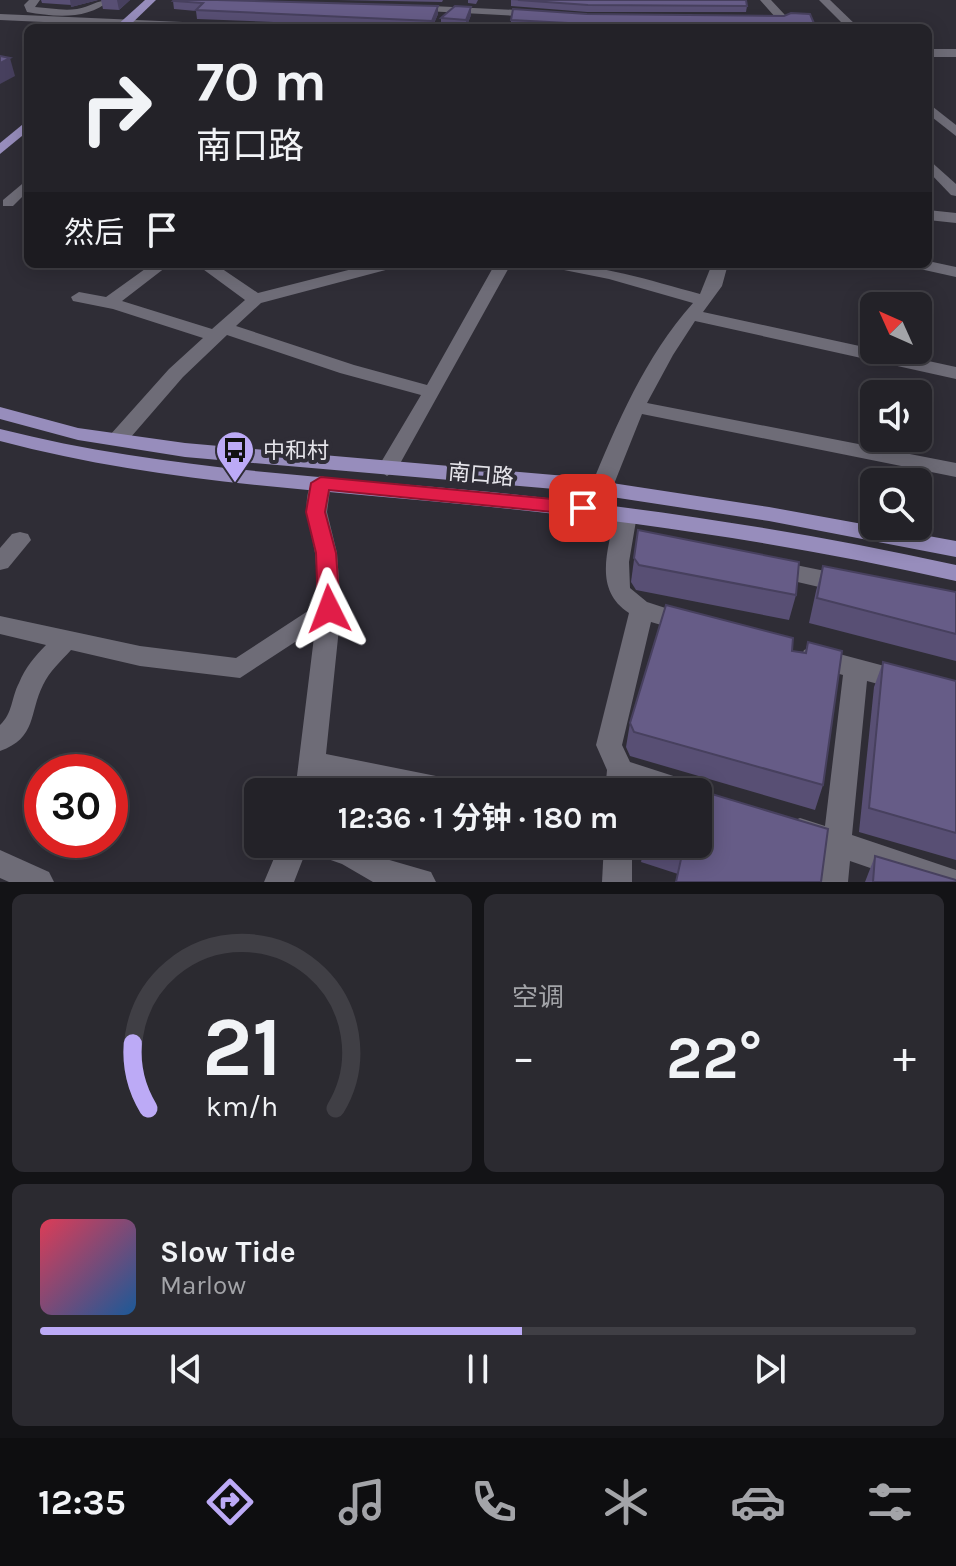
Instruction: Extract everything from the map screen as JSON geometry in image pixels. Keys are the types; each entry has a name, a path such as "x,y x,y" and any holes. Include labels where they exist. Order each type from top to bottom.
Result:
{"main road":[{"path":"131,24 151,0"},
{"path":"131,24 166,0"},
{"path":"0,133 24,112"},
{"path":"0,150 24,129"},
{"name":"南口路","path":"0,413 47,427 117,440 225,454 601,489 800,520 956,549"},
{"name":"南口路","path":"0,435 96,457 321,483 562,505 831,548 956,573"}],"street":[{"path":"35,0 29,5 31,10 48,16 121,24"},
{"path":"48,16 68,0"},
{"path":"0,17 87,12 105,0"},
{"path":"765,0 784,24"},
{"path":"815,0 840,24"},
{"path":"824,0 849,24"},
{"path":"395,8 504,5 555,16"},
{"path":"495,24 504,5"},
{"path":"767,20 784,24"},
{"path":"0,27 24,28"},
{"path":"932,53 956,53"},
{"path":"932,101 956,122"},
{"path":"932,111 956,132"},
{"path":"932,167 956,192"},
{"path":"8,203 24,187"},
{"path":"932,215 956,218"},
{"path":"932,267 956,272"},
{"path":"109,303 157,268"},
{"path":"210,268 255,299"},
{"path":"117,440 166,383 255,299 375,268"},
{"path":"387,469 501,268"},
{"path":"577,268 611,274 698,308 956,373"},
{"path":"601,489 634,407 676,333 719,281 720,268"},
{"path":"79,297 219,332 431,392"},
{"path":"634,407 956,470"},
{"path":"311,778 316,706 329,609 326,553 316,512 321,483"},
{"path":"626,515 629,542 616,584 628,602 641,612 703,628"},
{"path":"0,562 20,540"},
{"path":"742,563 864,588"},
{"path":"0,625 140,656 240,668 329,609"},
{"path":"619,778 609,745 641,612"},
{"path":"0,740 16,727 26,710 31,683 67,639"},
{"path":"795,652 956,695"},
{"path":"833,882 856,669"},
{"path":"314,763 387,778"},
{"path":"768,820 951,882"},
{"path":"279,882 288,858"},
{"path":"358,858 380,871 421,882"},
{"path":"617,882 618,858"},
{"path":"0,863 39,882"}],"building":[{"path":"174,0 438,6 432,21 196,10 203,3"},
{"path":"518,0 746,0 747,6 588,5"},
{"path":"455,6 471,7 466,20 441,18"},
{"path":"513,9 587,14 784,16 791,13 810,14 814,24 587,24 511,20"},
{"path":"638,530 799,562 796,595 639,565 634,558"},
{"path":"823,566 956,592 956,634 817,598"},
{"path":"666,605 793,638 792,651 806,653 808,642 842,651 823,785 634,732 630,723"},
{"path":"883,662 956,681 956,833 869,808"},
{"path":"712,794 828,829 821,882 676,882 681,858 712,858"},
{"path":"875,856 956,880 956,882 873,882"}],"place":[{"name":"中和村","path":"235,484"}],"route":[{"path":"329,609 326,553 316,512 321,483 583,508"}]}
